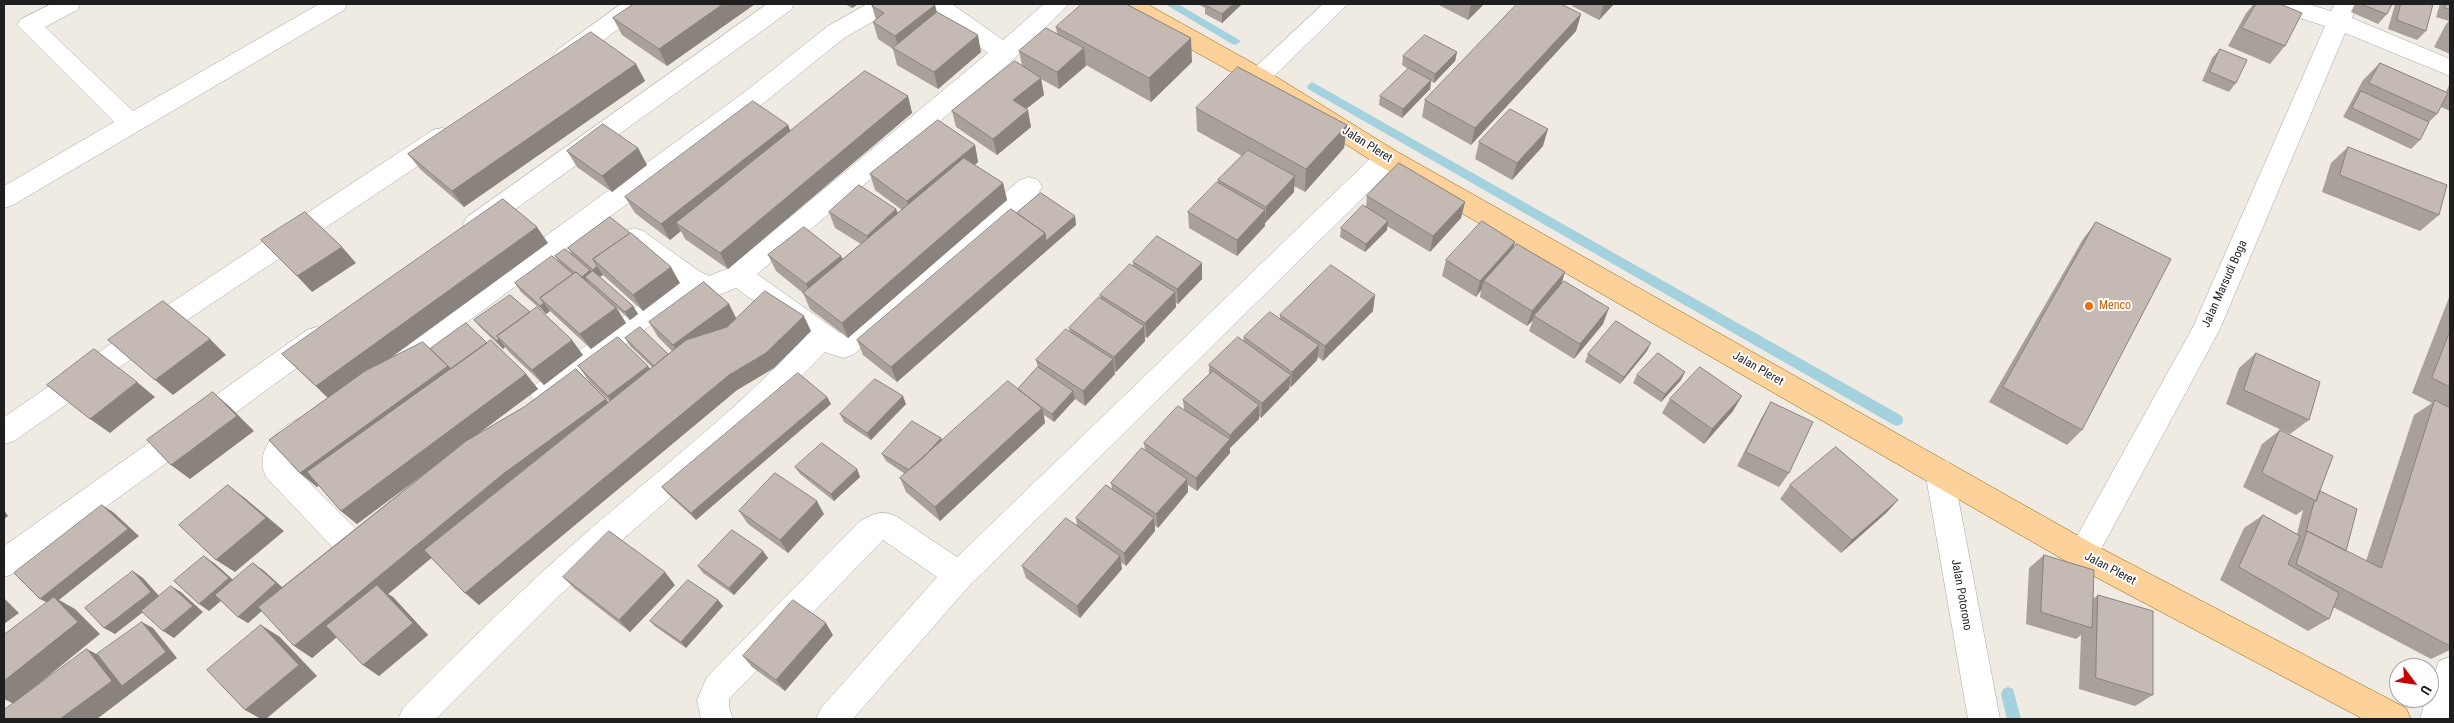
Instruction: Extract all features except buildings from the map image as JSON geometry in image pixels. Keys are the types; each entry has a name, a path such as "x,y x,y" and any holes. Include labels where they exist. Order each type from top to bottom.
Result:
{"main road":[{"name":"Jalan Pleret","path":"1129,4 1259,77 1387,158 2082,554 2395,719"}],"street":[{"path":"69,4 29,25 130,124"},
{"path":"4,198 336,4"},
{"path":"542,71 637,4"},
{"path":"458,237 783,4"},
{"path":"356,390 425,336 602,211 751,100 836,32 885,4"},
{"path":"937,4 1005,54"},
{"path":"602,211 644,247 690,280 710,288 738,275 786,233 1005,54 1058,4"},
{"path":"1259,77 1337,4"},
{"path":"2283,4 2343,13 2450,68"},
{"name":"Jalan Marsudi Boga","path":"2082,554 2205,331 2343,13"},
{"path":"4,432 184,308 460,125"},
{"path":"841,717 960,575 1387,158"},
{"path":"738,275 838,346 847,345 1029,187"},
{"path":"522,411 690,280"},
{"path":"4,563 337,324"},
{"path":"414,719 517,614 598,541 710,446 792,371 823,336"},
{"path":"325,413 280,449 276,468 337,550 370,525"},
{"name":"Jalan Potorono","path":"1939,471 1984,719"},
{"path":"717,719 712,708 711,698 718,688 870,532 880,525 886,525 960,575"},
{"path":"2436,719 2450,672"}],"waterway":[{"path":"1170,4 1236,41"},
{"path":"1312,86 1897,420"},
{"path":"2008,694 2014,719"}],"place":[{"name":"Menco","path":"2089,306"}]}
